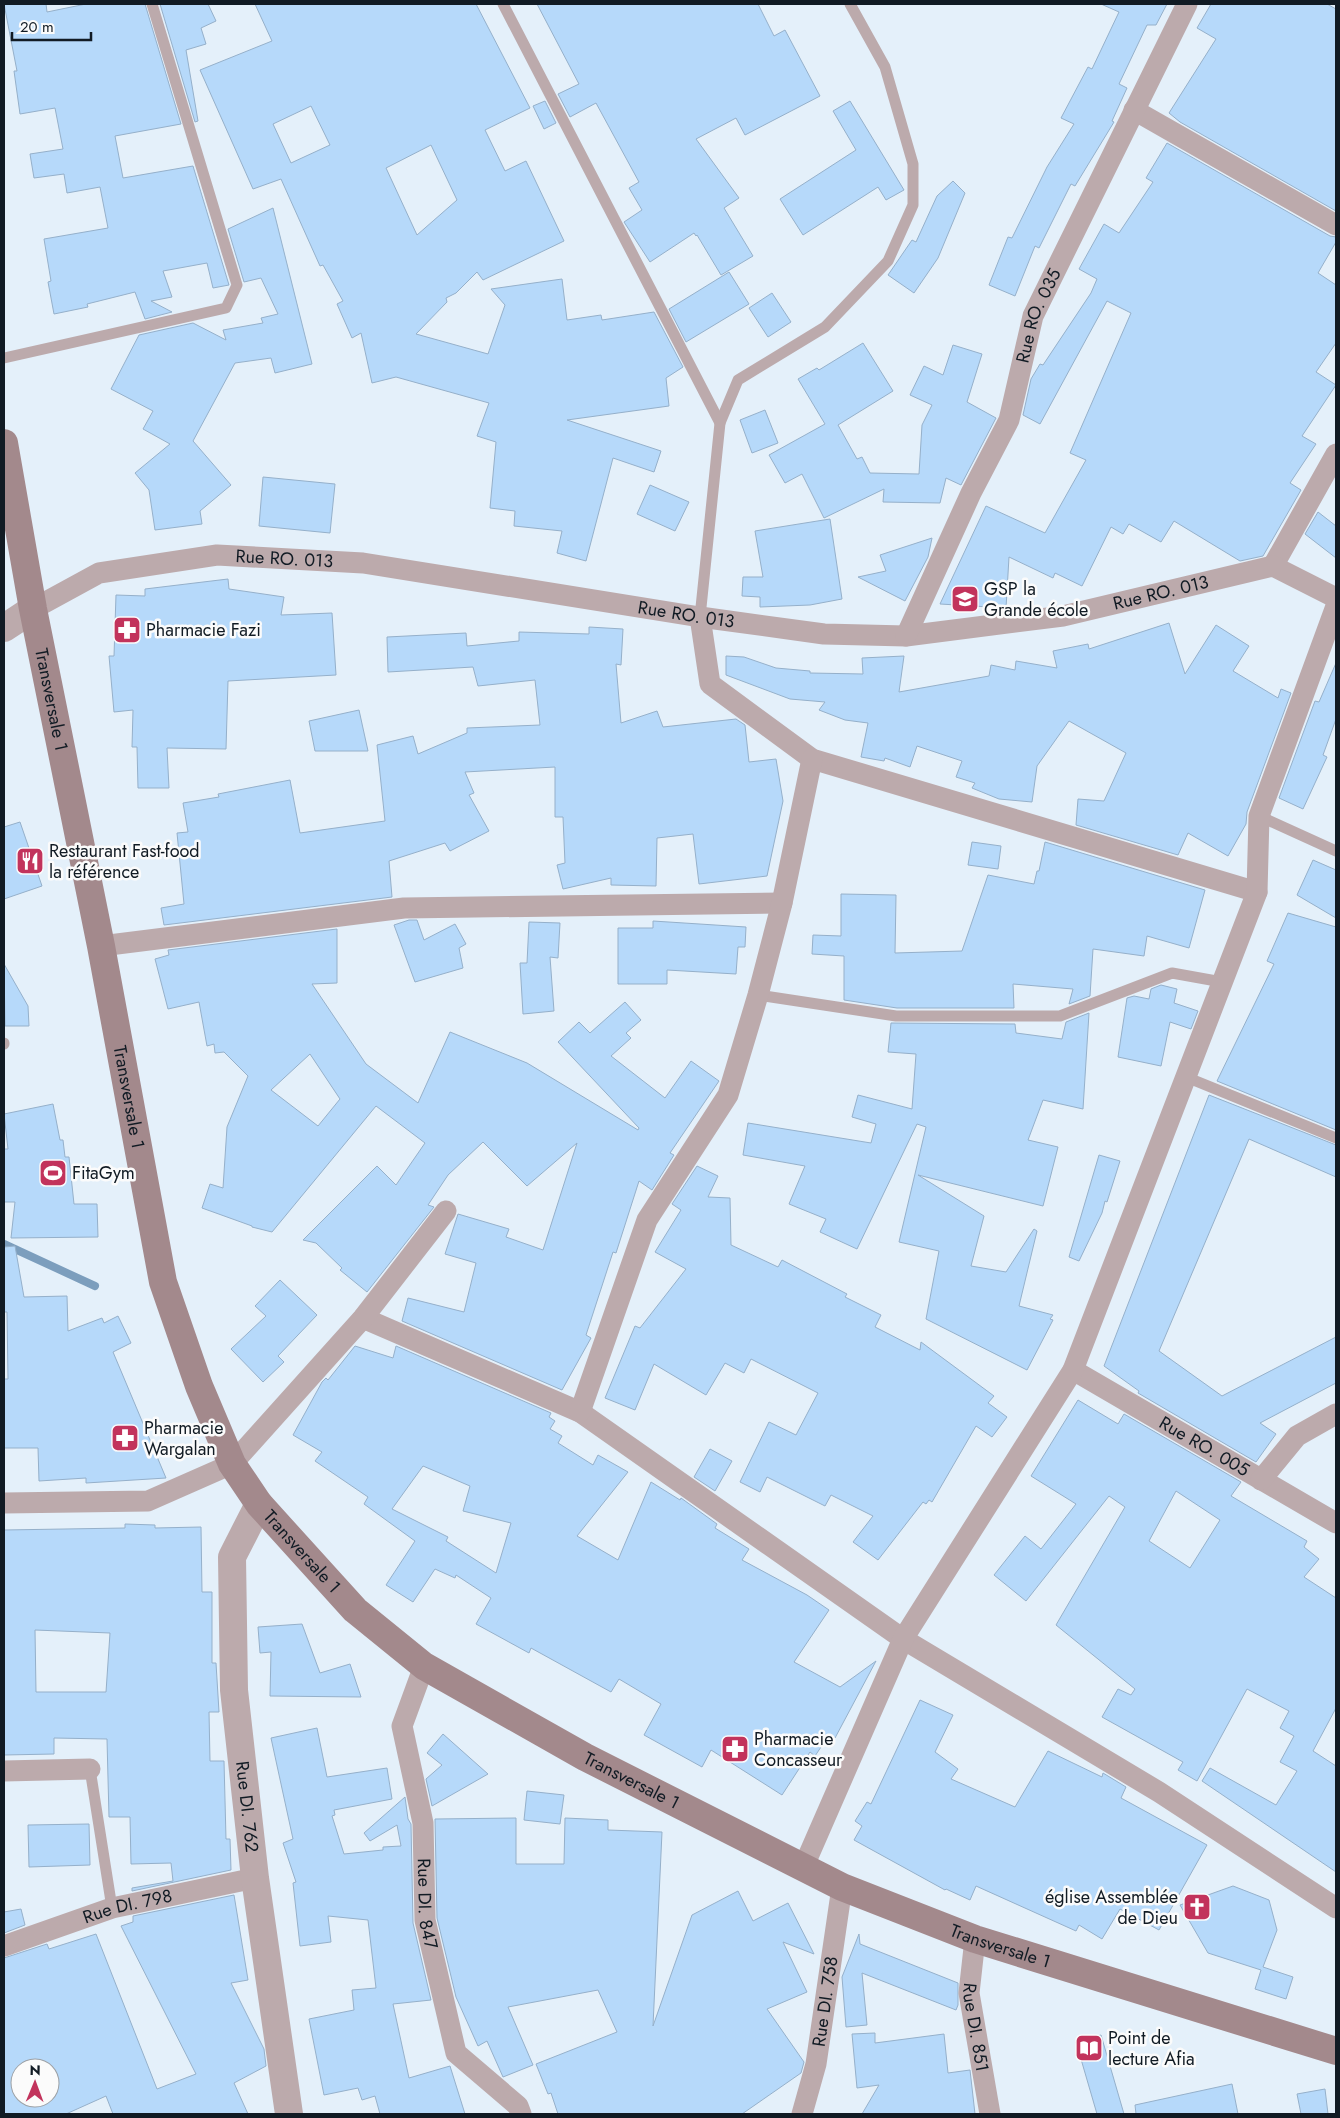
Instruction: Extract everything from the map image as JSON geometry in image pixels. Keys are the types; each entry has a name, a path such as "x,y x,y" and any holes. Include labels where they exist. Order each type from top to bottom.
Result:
{"main road":[{"name":"Transversale 1","path":"4,443 33,609 101,946 162,1282 199,1386 232,1464 259,1504 355,1610 424,1666 585,1757 803,1868 842,1886 975,1939 1336,2052"}],"street":[{"name":"Rue RO. 035","path":"906,636 971,493 1009,420 1033,316 1187,4"},
{"path":"1134,110 1336,226"},
{"path":"1336,454 1273,566 1336,598"},
{"name":"Rue RO. 013","path":"33,609 99,573 217,555 363,564 700,617 824,634 906,636 1063,616 1273,566"},
{"path":"803,1868 904,1639 1073,1370 1257,892 1259,816 1336,606"},
{"path":"4,628 33,609"},
{"path":"700,617 710,684 812,759 1257,892"},
{"path":"580,1412 647,1220 728,1094 758,995 782,903 812,759"},
{"path":"101,946 404,908 782,903"},
{"path":"4,1502 148,1501 232,1464 363,1318 446,1211"},
{"path":"363,1318 580,1412 904,1639 1160,1792 1336,1908"},
{"name":"Rue RO. 005","path":"1073,1370 1336,1523"},
{"path":"1261,1480 1297,1436 1336,1414"},
{"name":"Rue DI. 762","path":"259,1504 232,1557 234,1690 255,1878 289,2114"},
{"name":"Rue DI. 847","path":"424,1666 402,1726 423,1823 425,1920 456,2052 518,2106 520,2114"},
{"path":"4,1771 90,1769"},
{"name":"Rue DI. 798","path":"4,1946 112,1908 255,1878"},
{"name":"Rue DI. 758","path":"802,2114 816,2064 842,1886"},
{"name":"Rue DI. 851","path":"975,1939 970,1993 990,2114"}],"lane":[{"path":"4,358 226,308 238,285 152,4"},
{"path":"503,4 720,423"},
{"path":"700,617 720,423 738,380 825,327 888,261 914,205 913,164 885,67 850,4"},
{"path":"1259,816 1336,851"},
{"path":"758,995 896,1016 1060,1016 1172,973 1222,982"},
{"path":"1186,1077 1336,1138"},
{"path":"90,1769 112,1908"}],"building":[{"path":"4,4 46,4 47,12 86,4 145,4 181,124 115,136 123,178 193,166 229,285 213,288 207,263 163,271 172,297 151,301 172,312 145,319 135,292 87,304 88,307 54,314 48,282 51,281 44,239 108,228 100,187 67,193 64,174 34,178 30,154 63,149 55,108 20,114 14,71 17,71"},
{"path":"160,4 208,4 216,21 201,28 206,44 186,50 198,121 195,122"},
{"path":"255,4 476,4 530,108 485,130 505,171 526,161 564,241 483,280 477,272 456,293 446,298 447,302 416,334 488,354 505,305 491,289 562,279 567,320 601,315 602,320 654,312 683,367 666,378 669,406 567,420 661,451 654,472 613,458 586,561 557,553 562,531 514,526 515,511 490,508 496,442 477,436 489,403 396,377 372,383 361,333 352,338 337,304 343,301 323,265 320,266 281,179 253,189 200,70 272,41","holes":["311,106 330,145 291,163 273,124","431,145 457,200 417,235 386,168"]},
{"path":"537,4 758,4 774,36 785,30 820,96 745,135 736,118 696,139 739,198 724,208 753,256 721,275 694,233 650,262 624,222 642,210 629,188 639,182 596,103 570,117 558,94 579,84"},
{"path":"1101,4 1167,4 1156,25 1147,25 1119,84 1127,88 1112,121 1114,122 1075,186 1071,184 1039,248 1035,246 1015,296 989,285 1008,237 1012,238 1047,167 1074,124 1061,118 1088,67 1092,69 1119,12"},
{"path":"1211,4 1327,4 1336,9 1336,211 1180,122 1169,113 1216,39 1197,28"},
{"path":"545,101 556,123 544,129 533,106"},
{"path":"850,101 904,190 886,200 878,187 803,235 780,199 856,150 833,111"},
{"path":"1167,143 1330,236 1336,237 1336,242 1318,273 1336,285 1336,343 1316,372 1336,385 1302,436 1316,444 1290,483 1301,490 1263,556 1240,561 1174,521 1161,542 1129,524 1123,534 1111,527 1082,586 1055,573 1053,578 1009,557 1006,608 940,604 986,506 1045,533 1086,460 1070,453 1131,313 1107,301 1040,424 1023,415 1031,379 1040,364 1043,365 1091,293 1097,279 1079,269 1104,224 1119,233 1153,182 1146,178"},
{"path":"953,181 965,193 938,258 914,293 888,275 912,240 916,242 937,196"},
{"path":"273,208 312,364 275,373 271,358 235,363 193,441 231,485 200,511 202,524 155,530 149,490 135,473 170,444 143,429 153,411 111,389 139,335 193,323 226,340 223,330 263,323 261,318 278,314 261,278 244,282 228,229"},
{"path":"729,272 749,304 686,342 669,309"},
{"path":"772,293 791,322 768,337 749,308"},
{"path":"863,343 893,391 838,425 857,459 862,457 870,473 919,474 922,425 932,405 910,395 924,366 943,375 953,345 982,354 967,402 996,418 961,485 946,478 940,503 883,502 884,489 824,518 802,474 785,483 769,455 825,424 798,379 817,368 819,370"},
{"path":"765,410 778,443 752,453 740,420"},
{"path":"263,477 335,484 330,533 259,526"},
{"path":"650,485 689,502 675,531 637,514"},
{"path":"1318,512 1336,526 1336,558 1305,534"},
{"path":"830,519 842,599 810,605 760,607 760,597 742,596 743,577 763,577 755,531"},
{"path":"932,538 928,557 905,601 858,577 886,571 880,555"},
{"path":"228,579 229,589 284,597 281,615 332,613 336,675 228,681 226,749 167,748 169,788 138,788 137,747 132,747 133,710 114,712 109,656 114,656 116,595 145,596 145,589"},
{"path":"1169,623 1185,674 1216,625 1249,646 1233,671 1278,698 1281,689 1291,693 1247,812 1246,824 1228,856 1188,833 1178,855 1076,825 1078,799 1104,801 1126,753 1069,721 1037,766 1032,802 999,799 972,788 975,783 956,777 962,761 917,746 910,767 885,758 884,761 861,757 868,723 845,720 819,710 825,702 790,699 726,675 726,656 744,657 776,668 810,671 810,673 863,674 862,658 904,656 899,692 989,676 991,665 1015,670 1016,661 1057,668 1053,651 1088,644 1089,649"},
{"path":"589,627 623,629 621,665 616,664 621,723 657,711 663,727 736,719 745,725 749,762 776,759 783,801 767,876 699,884 693,834 657,838 656,886 611,885 611,878 563,889 557,865 565,863 563,817 555,817 555,767 465,772 474,793 469,795 489,831 450,851 445,843 389,861 392,897 164,925 161,908 184,904 177,833 188,832 183,803 219,797 218,794 290,780 300,833 385,821 377,745 413,736 418,754 467,733 467,728 540,725 535,680 478,686 473,667 388,672 387,637 466,633 467,646 519,641 519,632 589,634"},
{"path":"1336,663 1336,719 1323,755 1327,757 1303,809 1279,798 1315,701 1319,702"},
{"path":"359,710 368,751 315,751 309,721"},
{"path":"20,822 42,886 4,899 4,827"},
{"path":"972,842 1001,846 998,869 968,865"},
{"path":"1045,842 1205,890 1189,948 1147,936 1144,956 1093,949 1090,996 1069,1004 1073,989 1013,984 1014,1008 897,1008 844,1000 844,956 812,954 813,935 841,936 841,894 896,895 895,953 962,951 988,875 1034,884 1037,871 1039,871"},
{"path":"1313,860 1336,870 1336,918 1297,895"},
{"path":"1288,913 1336,927 1336,1130 1217,1081 1274,964 1267,961"},
{"path":"409,920 417,920 424,940 455,924 466,944 459,948 463,968 415,982 394,925"},
{"path":"653,921 746,927 745,947 738,947 736,974 667,970 667,984 618,984 618,928 653,928"},
{"path":"529,922 560,923 558,958 550,957 554,1011 523,1014 520,963 527,963"},
{"path":"337,929 337,983 312,984 366,1064 418,1103 450,1032 527,1063 638,1130 639,1128 558,1042 579,1022 590,1033 625,1002 641,1020 626,1033 631,1038 611,1056 665,1098 691,1061 719,1081 670,1153 674,1155 652,1190 639,1181 616,1253 613,1252 586,1335 591,1338 562,1390 402,1321 408,1298 464,1312 476,1263 445,1254 458,1214 509,1229 506,1237 543,1250 577,1143 527,1186 483,1142 448,1175 428,1205 434,1207 367,1292 340,1270 342,1268 316,1243 303,1240 377,1166 396,1185 425,1143 376,1106 272,1232 252,1227 202,1208 210,1184 223,1188 227,1127 248,1076 224,1052 215,1053 214,1044 207,1046 199,1002 168,1009 155,959 169,955 168,950","holes":["310,1054 340,1099 318,1126 271,1090"]},
{"path":"4,964 28,1006 29,1026 5,1026"},
{"path":"1161,985 1177,989 1174,1003 1198,1011 1191,1029 1170,1022 1161,1066 1118,1057 1127,998 1134,996 1149,999 1151,989"},
{"path":"1089,1013 1083,1109 1043,1100 1028,1140 1058,1147 1043,1206 918,1175 984,1216 971,1266 1006,1272 1034,1229 1037,1231 1019,1306 1053,1315 1050,1319 1053,1320 1027,1370 926,1319 939,1251 899,1242 926,1127 917,1124 857,1249 820,1232 826,1219 789,1204 805,1166 743,1155 748,1123 871,1143 876,1124 852,1117 858,1095 912,1109 916,1054 888,1052 891,1023 1015,1024 1016,1033 1062,1039 1066,1022"},
{"path":"1209,1095 1336,1145 1336,1177 1249,1139 1159,1351 1222,1396 1336,1337 1336,1383 1260,1423 1276,1434 1256,1462 1138,1393 1139,1391 1104,1366"},
{"path":"53,1104 60,1140 63,1140 65,1157 69,1157 74,1204 97,1204 98,1237 11,1238 15,1202 4,1202 4,1149 8,1149 4,1114"},
{"path":"1099,1155 1120,1161 1107,1202 1105,1201 1102,1213 1079,1261 1069,1257"},
{"path":"697,1166 718,1176 708,1197 730,1198 731,1245 778,1267 782,1260 847,1294 845,1297 881,1315 875,1327 920,1350 921,1342 994,1396 988,1403 1007,1417 992,1437 976,1426 932,1502 929,1500 926,1504 923,1502 878,1560 853,1542 873,1516 831,1495 825,1506 767,1477 760,1492 740,1482 769,1422 796,1435 818,1393 751,1359 744,1373 725,1363 706,1395 654,1364 635,1410 605,1398 635,1326 640,1328 686,1269 655,1252 681,1210 672,1204"},
{"path":"15,1246 24,1297 67,1296 68,1331 102,1318 104,1323 118,1316 131,1343 113,1352 166,1478 86,1483 86,1478 39,1481 38,1448 4,1448 4,1379 8,1379 7,1312 4,1312 4,1247"},
{"path":"280,1280 317,1315 278,1356 284,1362 263,1382 231,1349 266,1316 255,1306"},
{"path":"355,1346 393,1358 396,1346 551,1413 549,1417 555,1421 550,1429 562,1436 558,1443 593,1465 598,1455 628,1472 577,1536 618,1560 651,1482 680,1500 681,1498 717,1524 715,1528 749,1549 742,1560 807,1595 829,1610 794,1662 840,1687 876,1661 835,1738 829,1735 815,1756 810,1752 782,1795 711,1750 702,1767 644,1735 661,1704 619,1679 611,1692 531,1648 529,1653 476,1624 491,1598 456,1575 455,1578 435,1569 413,1602 386,1585 415,1541 364,1504 368,1497 315,1461 322,1452 293,1435 322,1382 326,1378 328,1380","holes":["423,1466 470,1486 463,1511 511,1523 496,1573 446,1541 448,1537 392,1509"]},
{"path":"1078,1400 1118,1424 1124,1414 1241,1482 1231,1496 1307,1541 1304,1547 1319,1559 1304,1577 1336,1598 1336,1708 1313,1751 1336,1766 1336,1872 1202,1781 1210,1768 1276,1805 1297,1771 1280,1762 1294,1736 1280,1728 1289,1711 1247,1689 1197,1781 1178,1770 1183,1762 1102,1717 1118,1689 1131,1695 1135,1689 1056,1625 1125,1507 1109,1496 1026,1601 994,1575 1025,1536 1041,1549 1076,1504 1031,1476","holes":["1176,1491 1220,1520 1190,1568 1149,1541"]},
{"path":"710,1449 732,1461 715,1491 694,1477"},
{"path":"125,1524 155,1525 155,1528 201,1527 202,1592 212,1592 212,1663 216,1663 219,1712 209,1712 210,1761 224,1761 226,1839 230,1839 231,1870 132,1891 132,1888 173,1881 171,1863 131,1864 130,1817 109,1817 107,1739 54,1738 54,1754 4,1755 4,1530 125,1528","holes":["35,1630 110,1633 106,1692 36,1692"]},
{"path":"302,1624 320,1673 350,1664 361,1697 270,1696 271,1652 260,1653 258,1627"},
{"path":"920,1700 953,1715 935,1752 958,1769 951,1779 1015,1807 1048,1751 1102,1777 1103,1773 1126,1787 1121,1798 1207,1845 1159,1930 1120,1909 1102,1939 1079,1925 1076,1931 976,1886 970,1900 945,1890 854,1840 862,1826 855,1821 867,1802 871,1804"},
{"path":"317,1728 327,1777 387,1768 392,1799 334,1810 335,1815 332,1816 344,1854 383,1850 383,1847 401,1846 397,1825 370,1841 364,1833 405,1797 408,1819 411,1824 413,1923 431,2000 393,2004 409,2078 450,2066 465,2114 380,2114 375,2096 362,2100 358,2088 324,2095 309,2019 354,2010 352,1990 376,1988 368,1920 328,1916 331,1942 300,1946 293,1883 296,1882 283,1843 293,1839 271,1738"},
{"path":"443,1734 488,1774 432,1806 426,1779 442,1765 427,1753"},
{"path":"527,1791 564,1795 560,1824 524,1820"},
{"path":"516,1818 516,1864 564,1864 565,1818 608,1820 608,1830 662,1832 653,2026 692,1915 738,1891 753,1921 788,1903 814,1954 783,1942 807,1992 767,2009 804,2062 801,2073 742,2114 558,2114 551,2093 548,2094 536,2064 617,2032 598,1990 508,2007 533,2065 503,2077 487,2041 478,2046 456,1997 437,1918 435,1819"},
{"path":"89,1824 90,1865 29,1867 28,1825"},
{"path":"1233,1886 1269,1900 1277,1930 1263,1967 1293,1977 1286,1999 1255,1989 1261,1970 1208,1953 1180,1905"},
{"path":"234,1895 248,1980 231,1983 264,2049 266,2066 234,2083 248,2114 113,2114 106,2096 66,2114 4,2114 4,1958 47,1944 49,1949 96,1934 157,2089 196,2074 121,1926 133,1922 133,1916"},
{"path":"21,1909 25,1925 4,1933 4,1912"},
{"path":"859,1934 860,1944 958,1983 958,2005 956,2010 862,1973 867,2025 846,2027 842,1977"},
{"path":"875,2033 875,2043 944,2034 948,2073 970,2070 975,2114 862,2114 879,2085 857,2088 852,2034"},
{"path":"1101,2035 1124,2114 1097,2114 1076,2042"},
{"path":"1232,2084 1238,2114 1136,2114 1135,2105"},
{"path":"1325,2089 1328,2114 1301,2114 1297,2094"}],"waterway":[{"path":"4,1244 95,1286"}],"place":[{"name":"GSP la Grande école","path":"965,599"},
{"name":"Pharmacie Fazi","path":"127,630"},
{"name":"Restaurant Fast-food la référence","path":"30,861"},
{"name":"FitaGym","path":"53,1173"},
{"name":"Pharmacie Wargalan","path":"125,1438"},
{"name":"Pharmacie Concasseur","path":"735,1749"},
{"name":"église Assemblée de Dieu","path":"1197,1907"},
{"name":"Point de lecture Afia","path":"1089,2048"}]}
